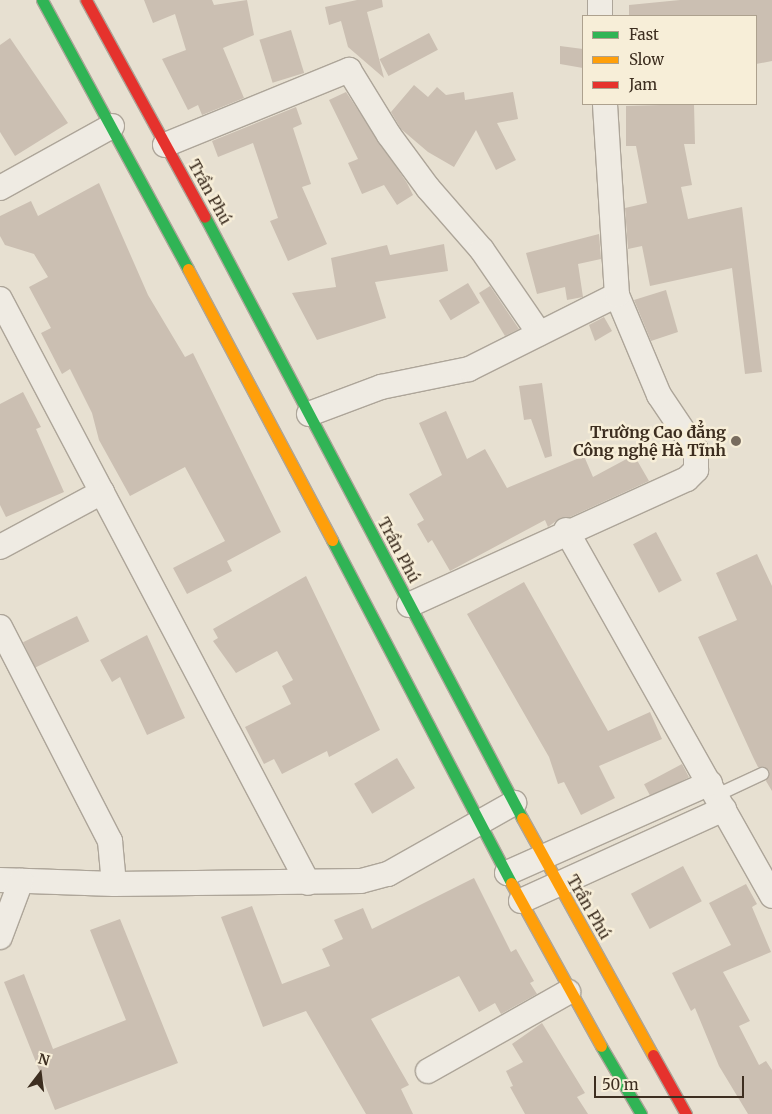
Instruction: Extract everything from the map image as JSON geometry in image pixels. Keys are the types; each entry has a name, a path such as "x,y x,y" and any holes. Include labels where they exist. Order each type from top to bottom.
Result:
{"main road":[{"path":"42,0 112,126 568,992 641,1114"},
{"name":"Trần Phú","path":"86,0 309,414 557,885 686,1114"}],"street":[{"path":"600,0 600,15"},
{"path":"165,145 349,70 394,143 428,188 482,250 539,333"},
{"path":"409,605 566,530 687,479 698,461 696,450 659,395 617,295 605,105"},
{"path":"0,188 112,126"},
{"path":"309,414 381,387 469,369 498,358 539,333 617,295"},
{"path":"0,299 308,883"},
{"path":"0,547 102,492"},
{"path":"566,530 770,888"},
{"path":"0,627 110,841 114,884"},
{"path":"507,873 543,857 717,796"},
{"path":"521,901 557,885 717,796"},
{"path":"0,937 10,880 114,884 361,881 388,874 514,803"},
{"path":"428,1071 568,992"}],"lane":[{"path":"717,796 762,774"}],"building":[{"path":"144,0 212,0 214,5 247,0 254,35 223,48 244,98 202,115 198,105 188,110 162,59 186,50 175,14 153,23"},
{"path":"357,0 382,0 383,7 367,12 384,78 348,47 341,21 329,25 325,7"},
{"path":"680,0 772,0 772,61 757,64 757,15 629,15 629,5"},
{"path":"291,30 304,73 273,83 259,40"},
{"path":"429,33 438,50 388,76 380,59"},
{"path":"10,38 68,123 15,156 0,132 0,45"},
{"path":"560,46 582,49 582,68 560,64"},
{"path":"414,85 428,97 437,87 446,95 464,92 465,100 513,92 518,119 497,123 516,160 496,170 476,130 454,167 428,152 401,129 391,112"},
{"path":"346,92 407,183 413,195 397,205 384,185 362,194 348,163 358,159 329,100"},
{"path":"694,105 695,144 684,144 692,185 681,187 688,219 742,207 762,372 745,374 732,268 650,286 642,246 628,249 625,208 647,203 636,146 626,146 626,106"},
{"path":"296,107 302,124 293,128 311,184 302,187 327,244 288,261 270,221 278,218 253,143 218,157 212,141"},
{"path":"99,183 148,295 185,357 193,353 281,532 227,561 232,571 187,594 173,568 225,541 185,467 130,496 99,440 92,413 70,369 62,374 41,333 51,328 29,287 48,277 34,254 5,245 0,236 0,216 31,201 38,216"},
{"path":"599,234 601,259 578,264 583,297 567,300 565,287 537,294 526,253"},
{"path":"444,244 448,271 375,282 386,318 317,340 292,293 336,287 331,258 387,245 390,255"},
{"path":"468,283 480,303 451,320 439,301"},
{"path":"490,286 519,329 505,336 479,293"},
{"path":"666,290 678,332 651,341 634,300"},
{"path":"604,317 612,331 595,341 589,325"},
{"path":"542,383 552,456 545,458 531,419 524,420 519,386"},
{"path":"23,392 41,427 36,429 64,492 6,517 0,505 0,404"},
{"path":"446,411 467,459 485,449 507,488 584,456 593,477 634,455 649,481 570,517 560,518 548,527 545,520 450,571 432,540 428,543 417,524 424,520 409,494 442,475 419,423"},
{"path":"656,532 682,581 659,593 633,544"},
{"path":"757,554 772,586 772,791 766,781 769,770 758,767 698,637 737,620 716,573"},
{"path":"306,576 380,730 329,757 327,751 282,774 274,759 264,764 245,727 291,704 282,686 293,680 277,651 236,673 213,641 218,638 213,629"},
{"path":"524,582 608,731 650,712 662,739 599,766 615,798 581,815 564,782 558,784 549,757 467,614"},
{"path":"77,616 89,641 35,667 23,642"},
{"path":"147,635 185,718 147,735 120,677 112,682 100,660"},
{"path":"397,758 415,788 372,814 354,784"},
{"path":"682,764 689,777 651,797 644,784"},
{"path":"683,866 702,901 650,929 631,894"},
{"path":"474,878 511,952 516,949 534,981 530,983 537,994 501,1014 495,1003 479,1012 459,976 371,1019 409,1085 401,1089 413,1114 366,1114 306,1011 263,1027 221,917 252,906 282,984 330,966 322,949 343,939 334,920 363,908 372,929"},
{"path":"746,884 757,904 752,907 771,952 723,972 750,1021 739,1026 759,1065 766,1061 772,1070 772,1114 748,1114 719,1066 695,1008 691,1011 672,973 731,945 709,903"},
{"path":"120,919 178,1063 55,1110 4,982 24,974 53,1049 126,1020 90,930"},
{"path":"542,1023 585,1093 577,1097 588,1114 525,1114 510,1087 513,1086 506,1071 523,1062 512,1044"}],"traffic: fast":[{"path":"42,0 188,269"},
{"path":"205,217 522,818"},
{"path":"332,540 511,883"},
{"path":"601,1046 641,1114"}],"traffic: slow":[{"path":"188,269 332,540"},
{"path":"522,818 653,1055"},
{"path":"511,883 601,1046"}],"traffic: jam":[{"path":"86,0 205,217"},
{"path":"653,1055 686,1114"}],"place":[{"name":"Trường Cao đẳng Công nghệ Hà Tĩnh","path":"736,441"}]}
